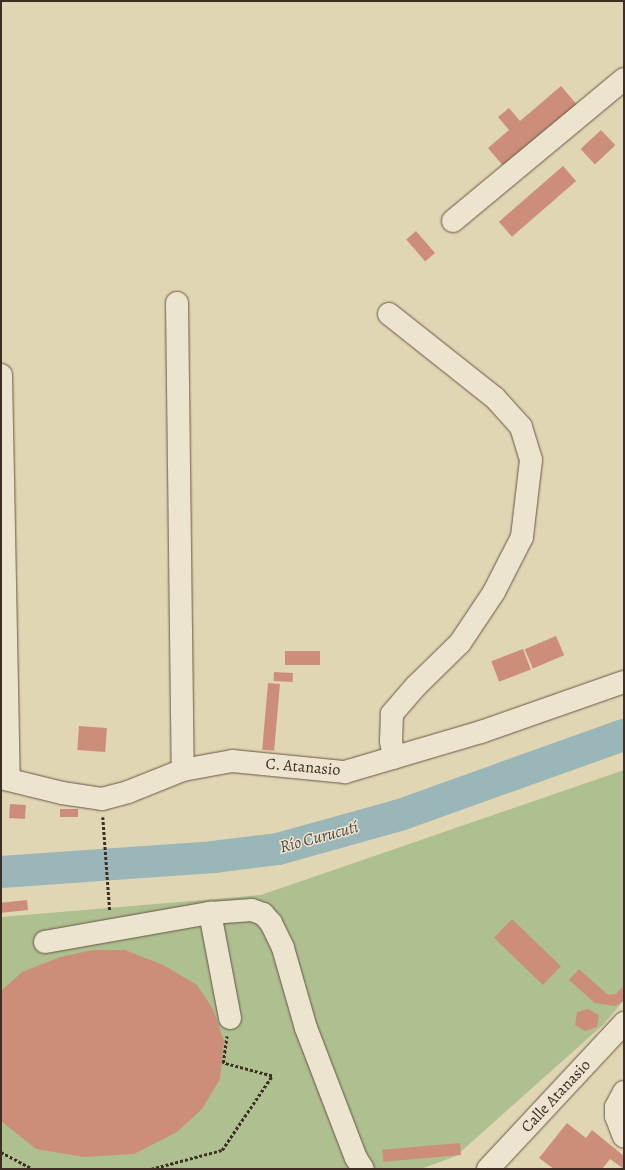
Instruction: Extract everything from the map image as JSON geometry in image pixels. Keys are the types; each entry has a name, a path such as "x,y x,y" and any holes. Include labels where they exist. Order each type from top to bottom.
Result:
{"street":[{"path":"453,221 624,79"},
{"path":"177,303 183,770"},
{"path":"390,314 495,398 521,427 531,460 522,537 494,592 460,643 416,686 392,714 391,741 394,758"},
{"path":"1,375 5,779"},
{"name":"C. Atanasio","path":"5,779 62,793 102,799 128,792 183,770 232,761 345,772 481,732 624,682"},
{"path":"45,942 210,913 252,910 263,914 271,923 283,948 306,1028 356,1158 363,1169"},
{"path":"210,913 230,1018"},
{"name":"Calle Atanasio","path":"488,1169 624,1023"},
{"path":"624,1092 616,1107 616,1116 624,1137"}],"path":[{"path":"103,830 108,894"},
{"path":"151,1169 222,1150 272,1076 223,1062 230,1018"},
{"path":"1,1152 33,1169"}],"green space":[{"path":"624,770 624,1000 604,1024 456,1156 421,1169 1,1169 1,917 261,895"}],"building":[{"path":"561,86 578,106 504,167 488,148 509,130 498,117 509,108 520,121"},
{"path":"601,130 615,145 595,164 581,149"},
{"path":"563,166 576,181 512,237 499,222"},
{"path":"416,231 435,253 425,261 406,240"},
{"path":"556,636 564,655 533,669 525,649"},
{"path":"523,649 531,670 499,682 491,661"},
{"path":"285,651 320,651 320,665 285,665"},
{"path":"274,672 293,673 293,682 274,681"},
{"path":"268,683 280,684 274,751 262,750"},
{"path":"79,726 107,728 105,752 77,750"},
{"path":"10,804 26,805 25,819 9,818"},
{"path":"60,809 78,809 78,817 60,817"},
{"path":"27,900 28,910 2,913 1,903"},
{"path":"512,919 561,966 543,985 494,938"},
{"path":"93,950 125,950 163,965 197,985 213,1009 224,1041 220,1079 202,1109 177,1132 134,1154 84,1157 36,1149 1,1121 1,991 22,972 60,957"},
{"path":"579,969 608,995 616,994 624,985 624,1001 615,1006 595,1003 569,980"},
{"path":"588,1009 599,1015 597,1027 585,1031 575,1025 577,1012"},
{"path":"567,1123 586,1138 592,1130 624,1156 624,1169 610,1159 602,1169 554,1169 539,1158"},
{"path":"460,1143 461,1155 383,1162 382,1150"}],"waterway":[{"name":"Río Curucutí","path":"1,872 213,857 278,849 400,815 624,735"}]}
